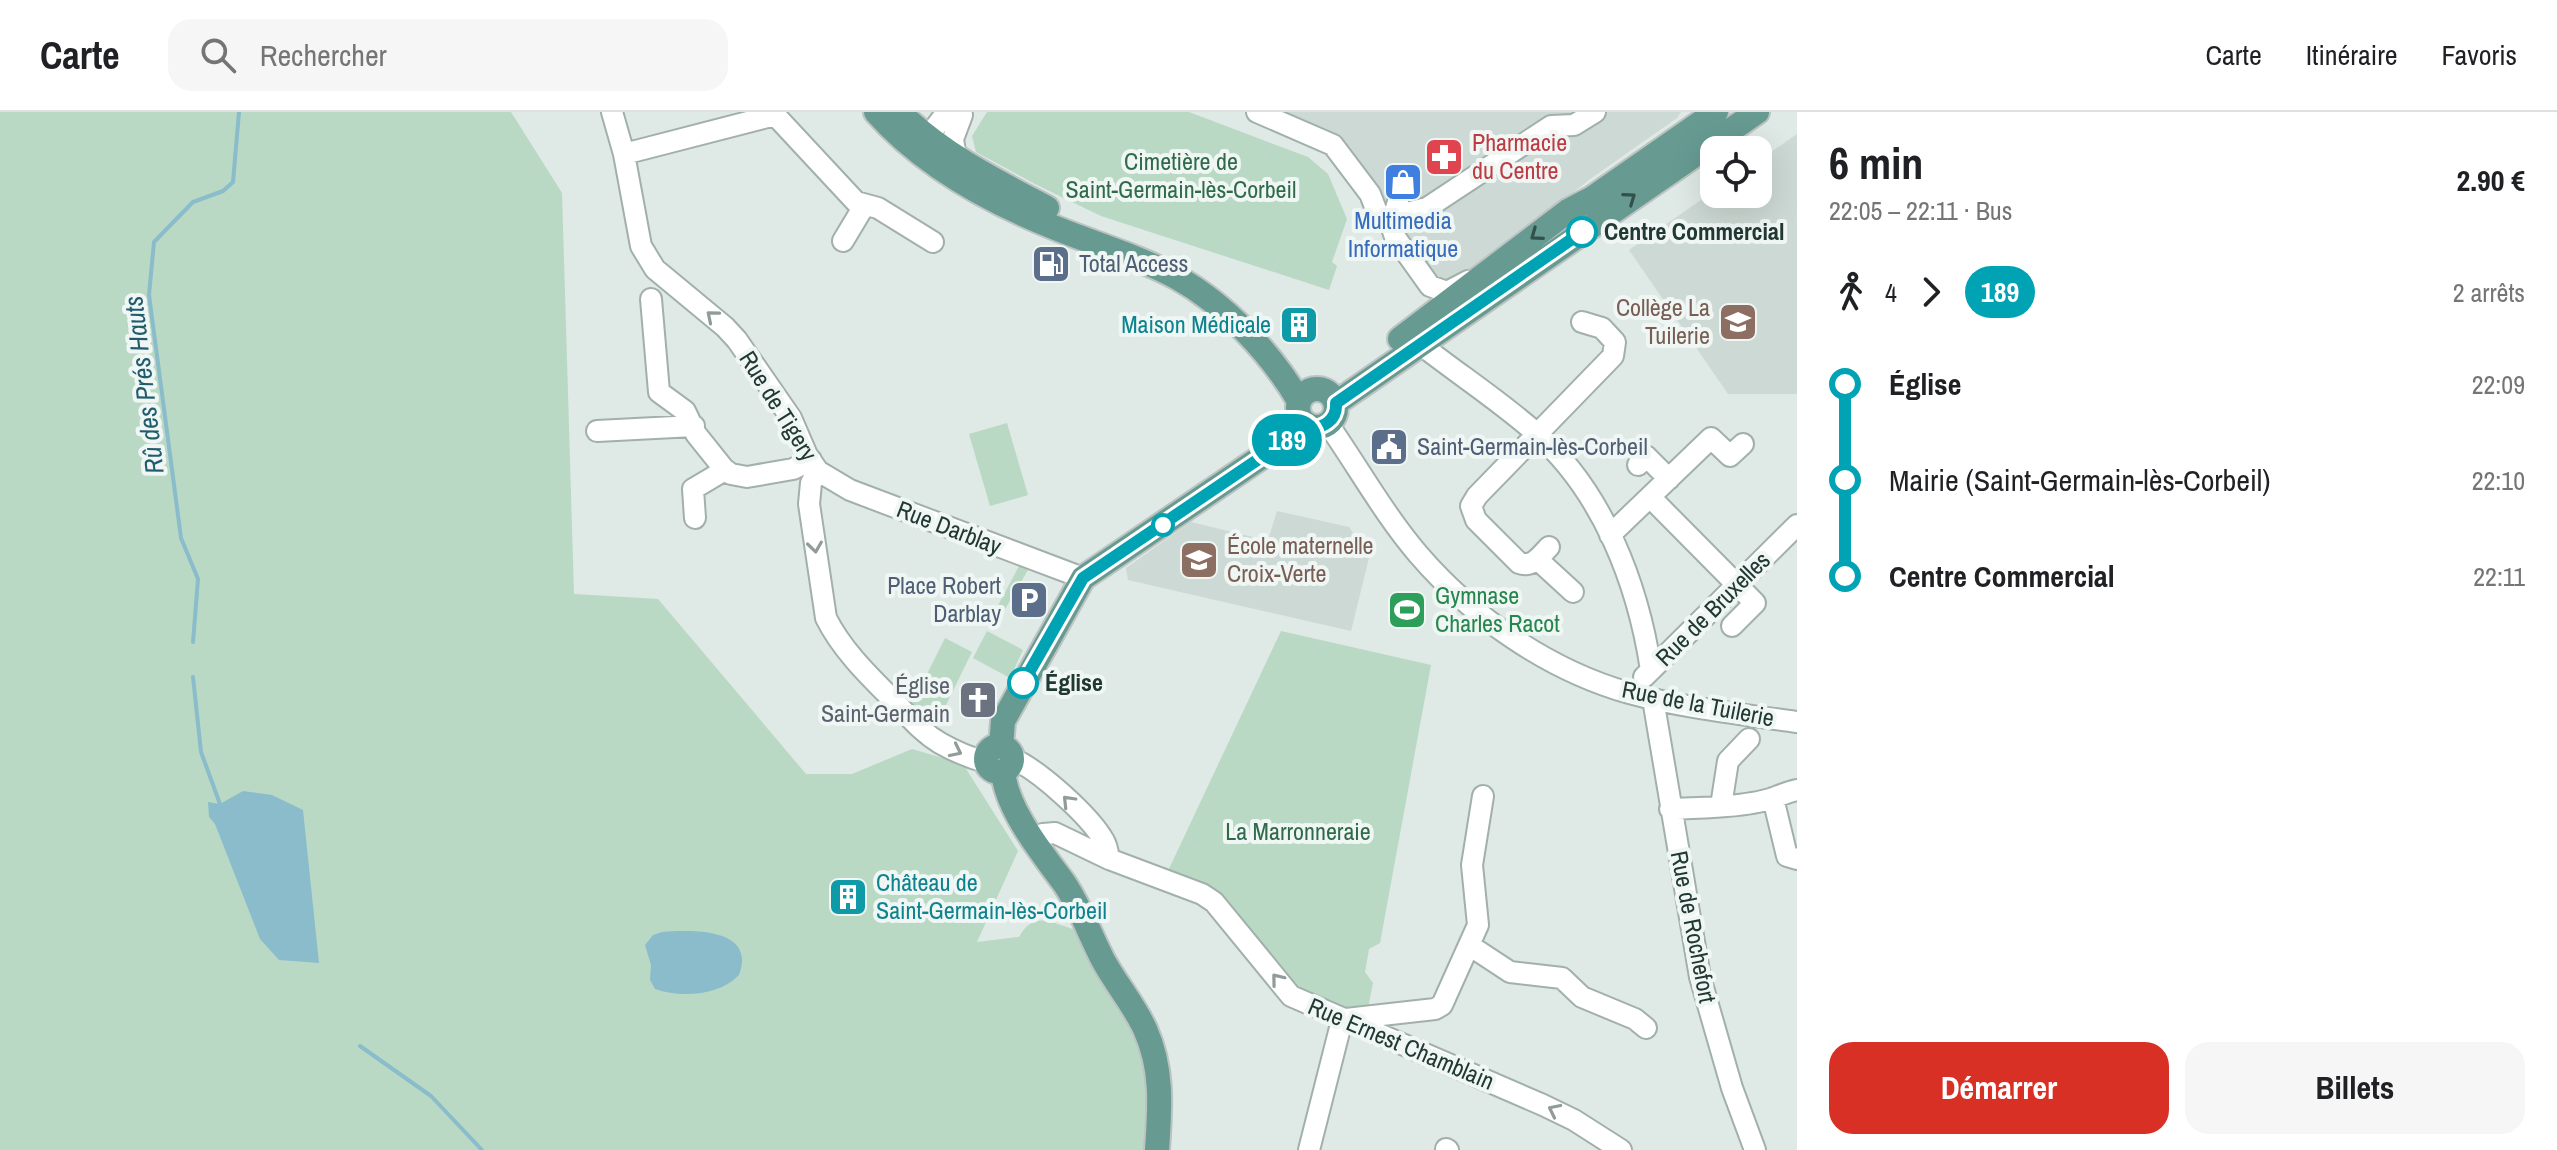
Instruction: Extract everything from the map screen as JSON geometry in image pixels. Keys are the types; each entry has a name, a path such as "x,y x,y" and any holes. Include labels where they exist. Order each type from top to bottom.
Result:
{"main road":[{"path":"876,112 916,150 928,142"},
{"path":"885,112 928,142 1060,215 1150,251 1217,291 1246,318 1317,407"},
{"path":"1157,1150 1160,1076 1144,1028 1105,963 1065,884 1049,866 1004,788 1000,760 1003,721 1091,572 1111,553 1317,407 1492,267 1568,211 1591,199 1716,112"},
{"path":"1317,407 1420,344 1747,114"},
{"path":"928,142 960,180 1023,214 1144,261 1178,278 1209,299 1317,407"},
{"path":"1023,214 1030,210 1106,241 1150,251"}],"street":[{"name":"Rue de Tigery","path":"612,112 624,154 641,246 655,269 737,340 791,418 815,466 809,504 826,618 833,632 872,680 924,731 949,747 1000,760 1022,762 1064,796 1104,841 1109,859"},
{"path":"1257,112 1333,145 1370,194 1381,216 1396,210 1427,208 1551,126 1574,125 1595,112"},
{"path":"928,142 953,139 954,113"},
{"path":"928,142 954,113"},
{"path":"624,154 774,114 856,202 878,208 919,241"},
{"path":"843,241 864,206"},
{"path":"1396,210 1391,225 1395,237 1430,286 1447,292 1492,267"},
{"path":"651,299 659,392 685,411 696,434 725,470 747,477 815,466"},
{"path":"1573,592 1543,553 1528,565 1519,563 1476,520 1471,511 1472,502 1477,496 1615,351 1615,342 1607,331 1582,322"},
{"path":"1420,344 1536,433 1578,480 1625,566 1651,670"},
{"name":"Rue de la Tuilerie","path":"1317,407 1418,554 1467,604 1506,633 1561,666 1628,693 1797,722"},
{"path":"597,431 694,426"},
{"path":"1610,535 1711,438 1730,456 1743,444"},
{"path":"1638,465 1646,456 1669,479"},
{"name":"Rue Darblay","path":"815,466 850,490 1091,572"},
{"path":"695,518 693,489 725,470"},
{"path":"1651,498 1755,603 1732,626"},
{"name":"Rue de Bruxelles","path":"1628,693 1797,525"},
{"name":"Rue de Rochefort","path":"1653,699 1700,977 1732,1088 1755,1150"},
{"path":"1721,806 1728,761 1749,739"},
{"path":"1670,809 1721,806 1773,798 1797,790"},
{"path":"1309,1150 1342,1020 1435,1009 1442,1005 1478,925 1472,865 1483,796"},
{"path":"1773,798 1787,856 1797,859"},
{"name":"Rue Ernest Chamblain","path":"1033,839 1055,833 1109,859 1202,894 1214,902 1291,996 1543,1105 1574,1120 1621,1150"},
{"path":"1469,945 1510,972 1562,978 1582,997 1635,1019 1646,1028"}],"shaded area":[{"path":"1278,112 1681,112 1436,298 1315,130"},
{"name":"Collège La Tuilerie","path":"1797,134 1797,394 1728,394 1629,250 1700,201 1700,208 1772,208 1772,151"},
{"path":"1277,511 1349,527 1369,558 1351,631 1128,580 1126,568 1191,522 1261,539 1269,537"}],"green space":[{"path":"0,112 511,112 562,193 574,594 658,599 806,774 852,774 912,749 963,764 1018,851 977,942 1019,937 1036,921 1073,929 1143,1047 1150,1122 1144,1150 0,1150"},
{"name":"Cimetière de Saint-Germain-lès-Corbeil","path":"987,112 1189,112 1308,157 1328,174 1347,219 1332,262 1337,266 1329,290 1101,216 1035,184 976,152 972,136"},
{"path":"1007,423 1028,495 990,506 969,434"},
{"path":"1019,566 1028,570 1001,616 994,613"},
{"path":"987,631 1023,650 1010,678 973,658"},
{"name":"La Marronneraie","path":"1281,631 1431,665 1380,943 1369,949 1365,972 1373,983 1367,1013 1354,1012 1345,1007 1338,1009 1304,994 1167,873"},
{"path":"945,638 972,652 939,719 912,704"}],"water":[{"path":"243,791 272,795 303,810 319,963 279,960 260,939 215,824 209,817 208,802 220,804"},
{"path":"662,932 703,932 730,940 738,948 742,959 739,975 721,987 699,993 676,994 655,989 650,980 651,965 645,945 653,935"}],"waterway":[{"name":"Rû des Prés Hauts","path":"193,642 198,579 181,538 149,295 154,242 193,202 223,191 233,182 239,112"},
{"name":"Rû des Prés Hauts","path":"193,677 201,752 220,804"},
{"name":"Rû des Prés Hauts","path":"360,1046 431,1096 482,1150"}],"bus line":[{"name":"189","path":"1023,683 1083,578 1291,437 1328,424 1335,415 1336,403 1582,232"}],"place":[{"name":"Pharmacie du Centre","path":"1444,157"},
{"name":"Multimedia Informatique","path":"1403,182"},
{"name":"Centre Commercial","path":"1582,232"},
{"name":"Total Access","path":"1051,264"},
{"name":"Collège La Tuilerie","path":"1738,322"},
{"name":"Maison Médicale","path":"1299,325"},
{"name":"Saint-Germain-lès-Corbeil","path":"1389,447"},
{"name":"École maternelle Croix-Verte","path":"1199,560"},
{"name":"Place Robert Darblay","path":"1029,600"},
{"name":"Gymnase Charles Racot","path":"1407,610"},
{"name":"Église","path":"1023,683"},
{"name":"Église Saint-Germain","path":"978,700"},
{"name":"Château de Saint-Germain-lès-Corbeil","path":"848,897"}]}
